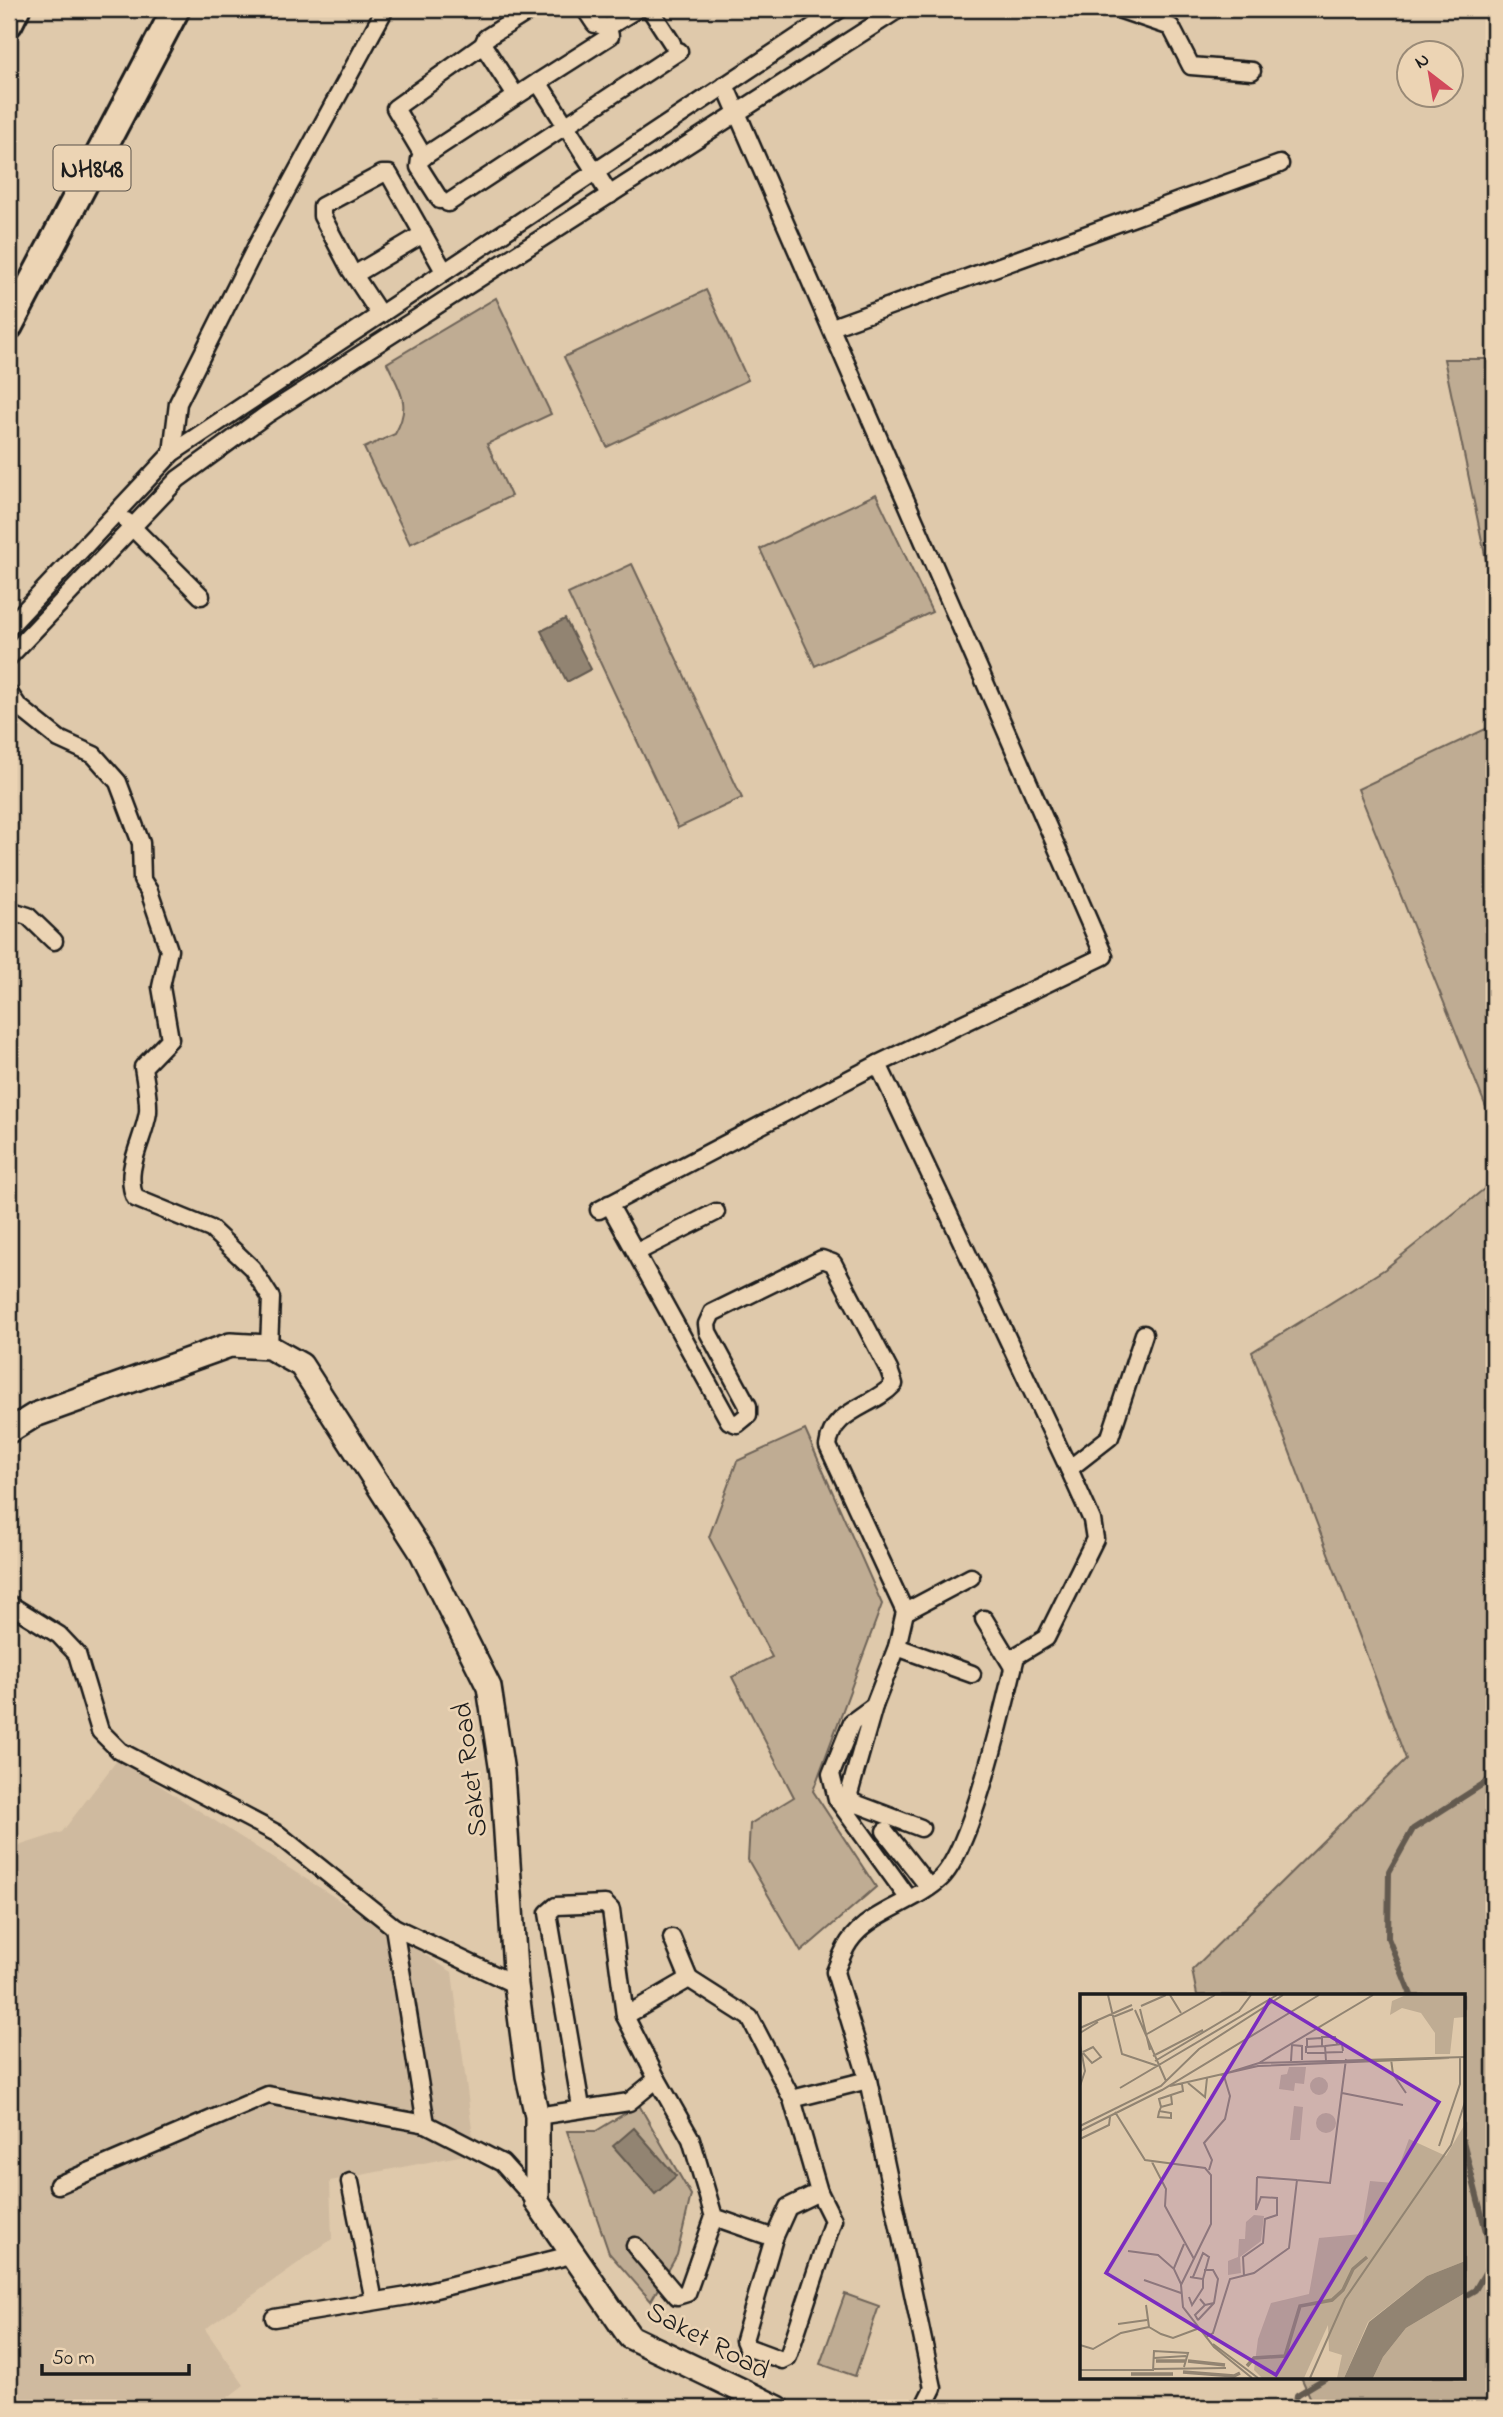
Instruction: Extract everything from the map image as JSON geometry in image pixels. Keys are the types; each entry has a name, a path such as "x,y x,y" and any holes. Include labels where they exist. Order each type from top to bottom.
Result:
{"highway":[{"path":"9,23 16,9"},
{"name":"NH848","path":"9,326 176,9"}],"main road":[{"name":"Saket Road","path":"9,1431 35,1415 230,1345 269,1347 301,1365 422,1553 489,1688 502,1772 516,1985 528,2076 537,2116 537,2202 630,2337 778,2408"}],"street":[{"path":"172,453 178,403 257,245 385,9"},
{"path":"424,157 395,108 483,45 486,38 531,9"},
{"path":"585,9 595,24 608,27 637,9"},
{"path":"608,27 610,36 424,157 419,167 444,202 566,126 675,47 650,9"},
{"path":"9,627 172,453 840,9"},
{"path":"9,657 178,479 266,415 899,9"},
{"path":"1118,9 1171,27 1191,66 1252,71"},
{"path":"483,45 516,96"},
{"path":"538,82 610,195"},
{"path":"725,85 1104,956 878,1064 604,1207 637,1252 729,1421 737,1424 748,1415 748,1406 708,1332 707,1324 712,1313 822,1259 833,1263 894,1384 837,1421 830,1431 828,1446 905,1612 897,1647 874,1706 849,1794 852,1802 921,1828"},
{"path":"832,327 1280,164"},
{"path":"379,313 354,275 322,216 323,206 382,174 389,174 444,271"},
{"path":"354,275 423,234"},
{"path":"474,251 490,271"},
{"path":"115,511 201,596"},
{"path":"9,693 18,706 59,739 94,755 118,782 141,843 142,880 149,891 169,950 161,987 170,1039 144,1067 148,1108 145,1132 137,1144 130,1188 135,1198 211,1228 252,1268 271,1298 269,1347"},
{"path":"9,910 28,916 54,941"},
{"path":"878,1064 1069,1469 1092,1520 1095,1539 1046,1639 1018,1652 963,1843 941,1878 874,1920 849,1941 835,1972 867,2080 933,2388 923,2408"},
{"path":"637,1252 716,1212"},
{"path":"1069,1469 1110,1437 1144,1334"},
{"path":"905,1612 971,1577"},
{"path":"9,1604 59,1635 77,1654 100,1731 120,1751 278,1834 394,1927 516,1985"},
{"path":"984,1619 1013,1667"},
{"path":"897,1647 972,1674"},
{"path":"874,1706 852,1722 831,1774 837,1800 909,1899"},
{"path":"885,1831 928,1886"},
{"path":"581,2108 548,1913 556,1906 605,1904 611,1910 625,2016 691,2139 714,2217 687,2293 677,2296 635,2246"},
{"path":"394,1927 426,2124"},
{"path":"672,1938 689,1979 750,2018 792,2099 818,2192 833,2220 788,2357 782,2360 747,2347 744,2340 774,2238 788,2207 818,2192"},
{"path":"625,2016 689,1979"},
{"path":"537,2116 581,2108 601,2109 629,2102 657,2079"},
{"path":"792,2099 867,2080"},
{"path":"58,2185 268,2095 426,2124 502,2163 537,2202"},
{"path":"350,2182 374,2301"},
{"path":"714,2217 774,2238"},
{"path":"274,2318 374,2301 571,2255"}],"shaded area":[{"path":"706,290 748,380 607,447 564,357"},
{"path":"496,298 551,414 487,444 511,496 410,544 364,448 395,434 403,414 400,390 387,363"},
{"path":"1444,359 1494,359 1494,598"},
{"path":"876,494 932,612 815,666 760,549"},
{"path":"632,564 742,798 678,828 568,594"},
{"path":"565,619 591,669 567,682 541,631"},
{"path":"1494,725 1494,1127 1358,789"},
{"path":"1494,1181 1494,2408 1315,2408 1301,2378 1464,2378 1464,1994 1197,1994 1192,1970 1406,1759 1252,1352 1385,1269"},
{"path":"805,1430 882,1604 813,1791 876,1887 801,1952 748,1860 750,1824 794,1797 732,1677 772,1657 709,1537 737,1461"},
{"path":"118,1759 452,1972 475,2153 330,2181 332,2239 205,2329 244,2385 214,2408 9,2408 9,1849 62,1832"},
{"path":"639,2105 691,2195 677,2255 651,2301 609,2253 567,2131 596,2131"},
{"path":"634,2128 676,2176 655,2194 613,2146"},
{"path":"845,2294 879,2306 855,2376 820,2364"}],"waterway":[{"path":"1411,1994 1388,1938 1389,1872 1413,1829 1494,1777"},
{"path":"1464,2145 1493,2259 1475,2290 1464,2296"},
{"path":"1295,2408 1297,2395 1325,2378"}]}
